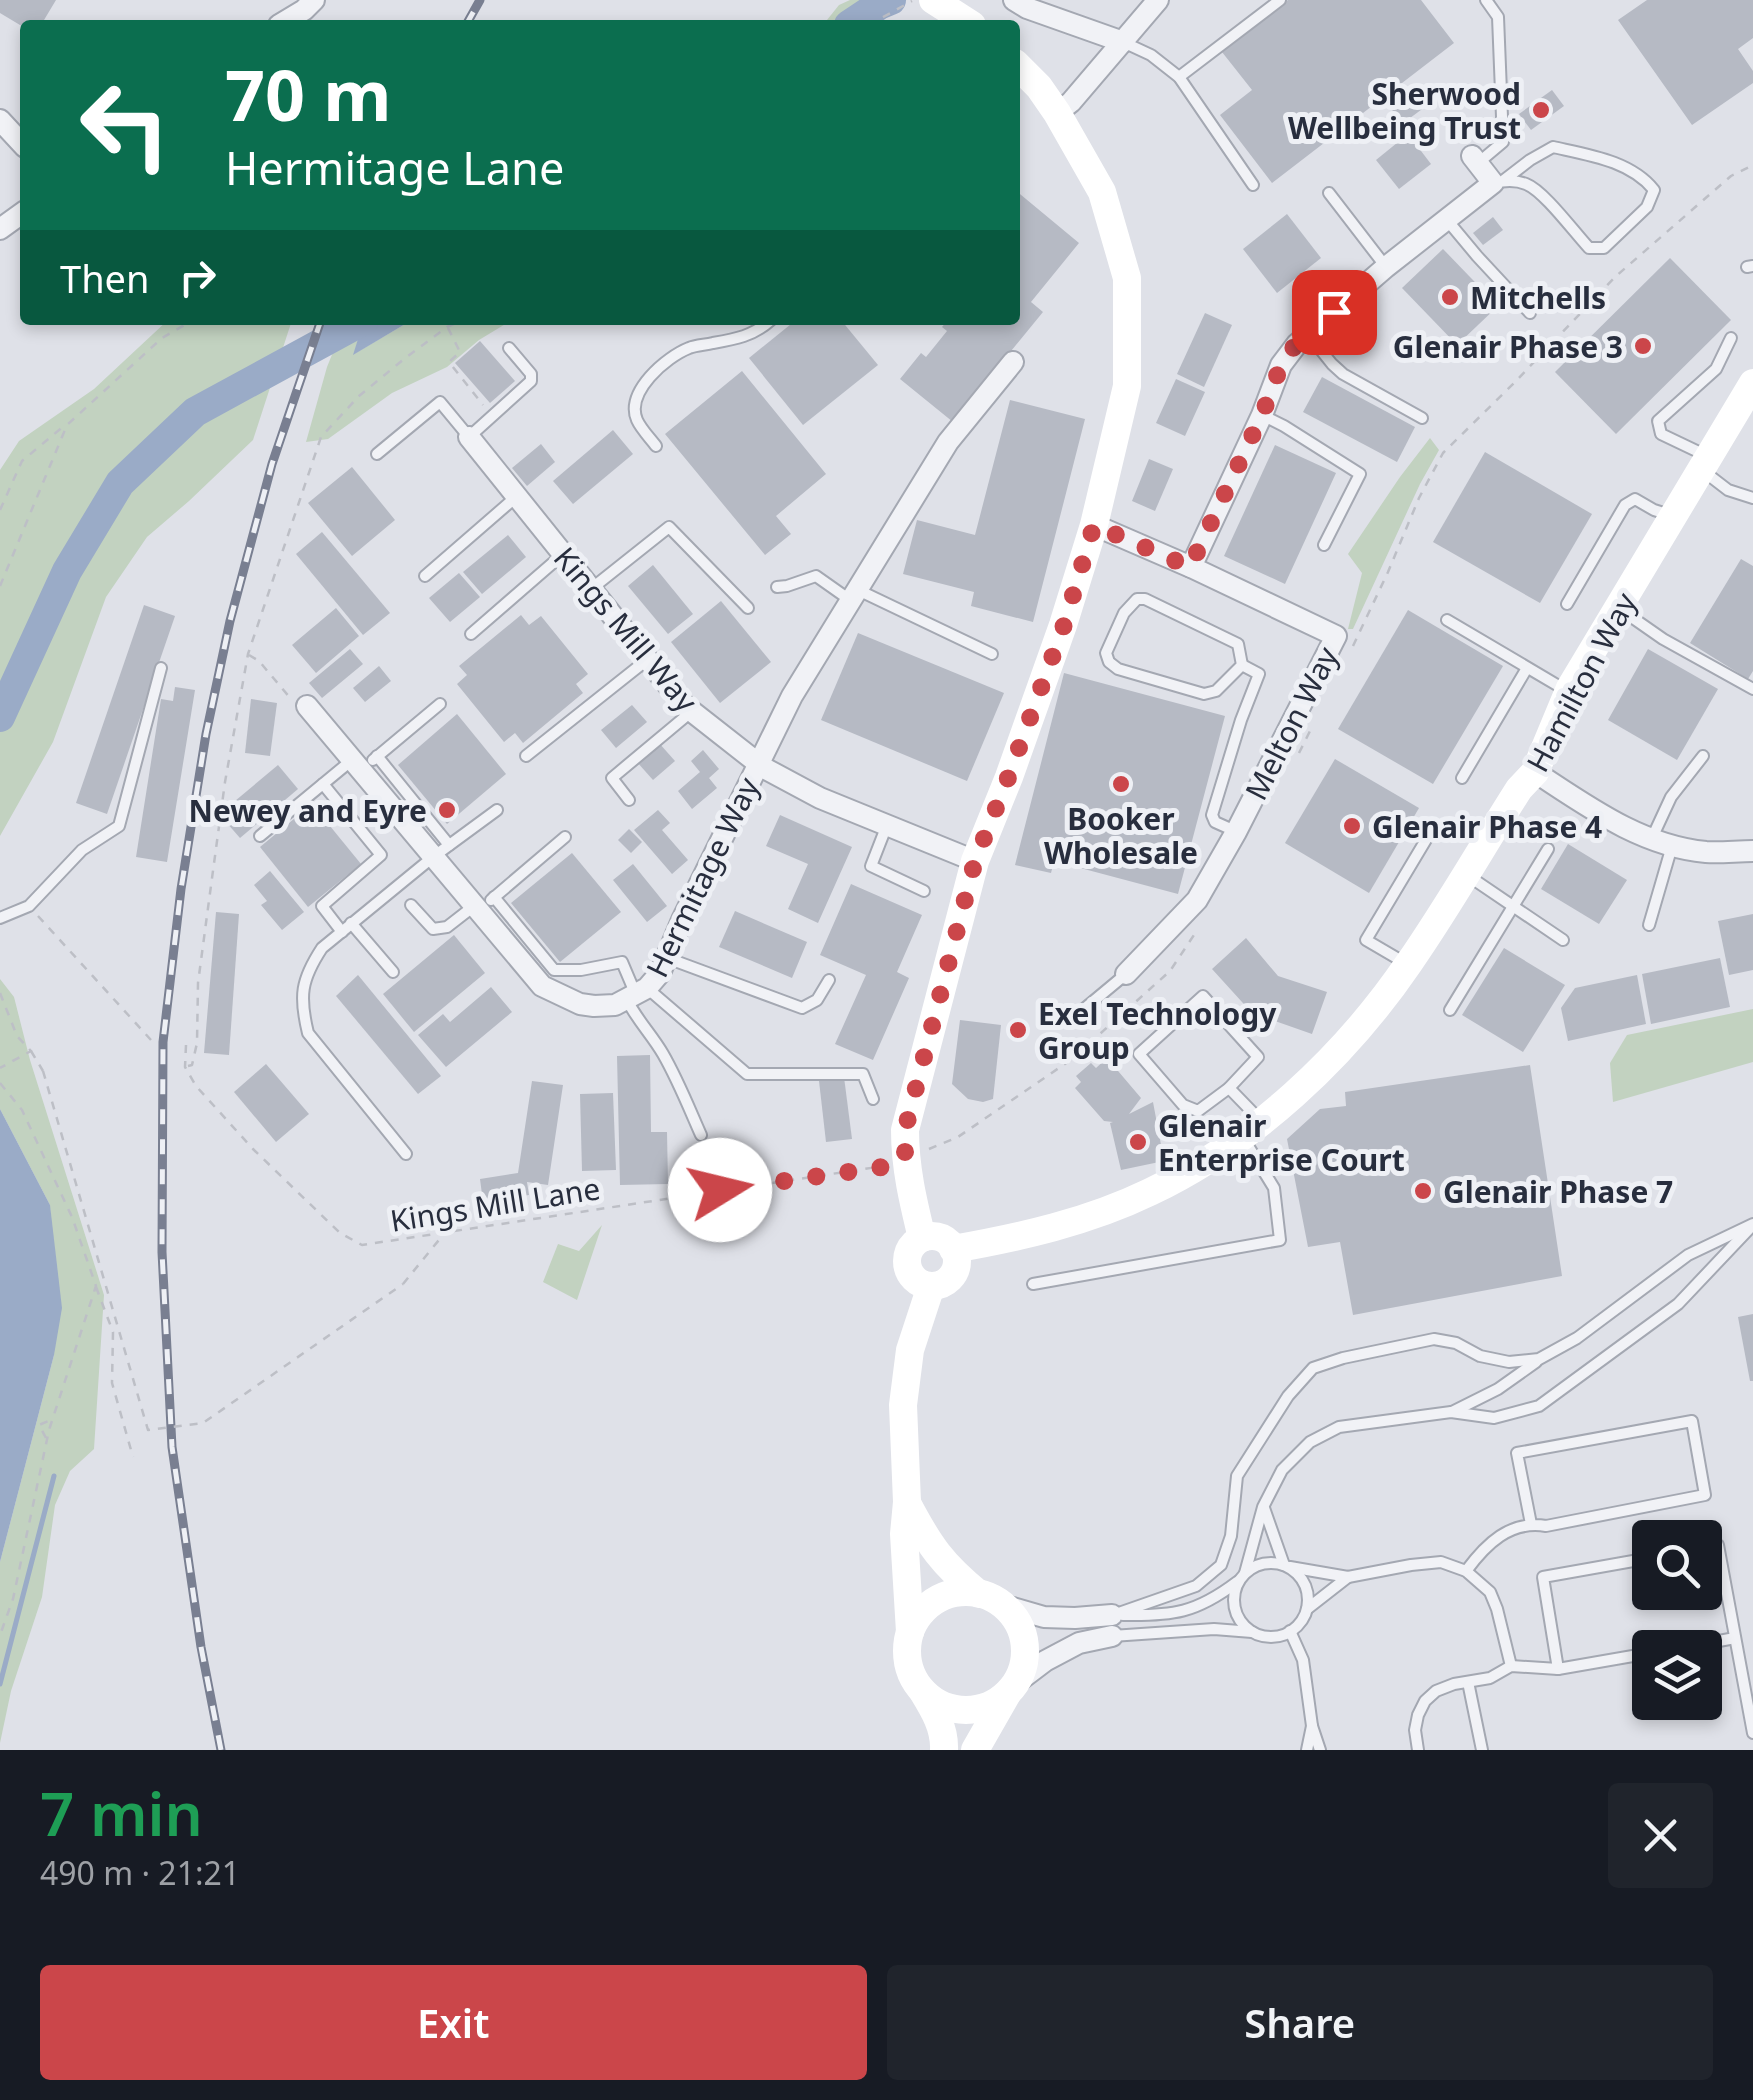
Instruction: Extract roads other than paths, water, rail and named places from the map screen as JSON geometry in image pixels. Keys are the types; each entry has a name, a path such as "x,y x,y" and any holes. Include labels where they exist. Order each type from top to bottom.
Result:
{"street":[{"path":"287,20 314,0"},
{"path":"933,0 959,20"},
{"path":"1014,0 1026,8 1123,42"},
{"path":"1057,112 1071,102 1158,0"},
{"path":"922,1238 909,1191 905,1130 975,861 1064,625 1094,525 1127,386 1127,278 1102,192 1057,112 1020,69"},
{"path":"0,120 20,141"},
{"path":"1190,567 1262,415 1281,365 1296,344 1386,267 1499,182 1474,160"},
{"name":"Hermitage Way","path":"307,706 363,762 535,962 542,986 580,1004 594,1006 615,1004 637,995 660,973 792,696 948,442 1013,362"},
{"name":"Hamilton Way","path":"953,1248 1065,1225 1151,1192 1252,1129 1306,1085 1344,1045 1408,964 1519,789 1536,772 1570,688 1753,383"},
{"name":"Kings Mill Way","path":"464,431 692,711 758,764 820,798 975,861"},
{"name":"Melton Way","path":"1094,525 1336,636 1198,900 1126,974"},
{"path":"1536,772 1609,821 1662,841 1704,852 1753,851"},
{"path":"938,1236 953,1248 957,1264 954,1273 941,1284 931,1286 915,1279 907,1263 913,1244 922,1238 938,1236"},
{"path":"931,1286 910,1350 903,1406 904,1534 910,1669 937,1716 944,1750"},
{"path":"906,1502 929,1544 945,1563 1018,1624 1025,1648 1012,1688 975,1750"},
{"path":"910,1633 922,1612 942,1598 967,1592 1044,1617 1112,1626"},
{"path":"922,1690 941,1704 964,1710 988,1706 1045,1661 1112,1626"}],"lane":[{"path":"1179,77 1280,0"},
{"path":"1474,160 1503,142 1498,16 1486,0"},
{"path":"1123,42 1152,55 1179,77 1253,185"},
{"path":"1554,147 1628,168 1645,178 1654,190 1647,207 1620,235 1604,248 1589,248 1526,184 1499,182 1554,147"},
{"path":"1329,193 1386,267"},
{"path":"1446,219 1530,312"},
{"path":"656,446 637,421 634,407 638,393 651,375 690,347 743,338 765,325"},
{"path":"1308,334 1343,374 1422,418"},
{"path":"1731,338 1716,369 1658,421 1661,434 1705,463 1728,490 1753,498"},
{"path":"378,454 440,402 464,431 530,381 532,374 509,348"},
{"path":"1262,415 1360,474 1324,546"},
{"path":"426,576 517,496"},
{"path":"1567,604 1625,505 1635,499 1674,516"},
{"path":"592,589 669,528 748,608"},
{"path":"471,634 563,554"},
{"path":"777,587 816,576 992,654"},
{"path":"1137,599 1145,599 1238,644 1242,665 1216,690 1204,694 1118,669 1106,653 1124,612 1137,599"},
{"path":"1619,609 1753,690"},
{"path":"1447,620 1557,685 1570,688"},
{"path":"526,756 648,659"},
{"path":"1236,832 1214,822 1212,816 1240,720 1260,674 1242,665"},
{"path":"0,918 29,906 82,850 119,826 161,668"},
{"path":"1462,778 1527,668"},
{"path":"260,836 323,784 363,762 440,704"},
{"path":"630,800 612,778 692,711"},
{"path":"1649,925 1672,797 1702,756"},
{"path":"323,784 381,855 322,906 393,972"},
{"path":"406,1154 308,1032 302,1008 303,985 322,948 497,810"},
{"path":"887,825 871,866 924,891"},
{"path":"1408,964 1366,940 1433,828"},
{"path":"411,906 433,930 447,927 565,837"},
{"path":"1450,1010 1548,848"},
{"path":"1465,874 1563,940"},
{"path":"666,958 802,1008 817,1000 829,980"},
{"path":"535,962 554,970 581,970 622,962 637,995 643,1029 661,1050 701,1135"},
{"path":"1072,1018 1126,974"},
{"path":"637,995 747,1074 863,1074 873,1099"},
{"path":"1203,996 1258,1057 1229,1088 1198,1111 1183,1105 1140,1054 1203,996"},
{"path":"1033,1284 1280,1240 1274,1188 1252,1129 1229,1088"},
{"path":"1451,1412 1498,1389 1577,1338 1688,1255 1753,1224"},
{"path":"1253,1632 1245,1627 1235,1610 1235,1590 1282,1470 1310,1442 1340,1428 1451,1412 1494,1418 1539,1406 1678,1304 1753,1224"},
{"path":"1112,1626 1196,1586 1221,1565 1231,1536 1237,1476 1288,1396 1313,1368 1434,1340 1456,1342 1480,1356 1509,1362 1539,1360"},
{"path":"1466,1571 1480,1551 1500,1534 1532,1524 1546,1526 1706,1495 1692,1421 1517,1453 1532,1524"},
{"path":"1112,1626 1214,1629 1272,1637 1290,1632 1304,1618 1307,1590 1298,1573 1287,1566 1264,1508"},
{"path":"1558,1669 1543,1577 1632,1561"},
{"path":"1112,1626 1193,1610 1263,1563 1348,1577 1442,1562 1466,1571 1490,1592 1511,1666"},
{"path":"1722,1567 1753,1733"},
{"path":"1307,1609 1348,1577"},
{"path":"1290,1632 1304,1660 1312,1726 1320,1750"},
{"path":"1722,1640 1735,1638"},
{"path":"1418,1750 1418,1714 1436,1692 1454,1684 1490,1678 1511,1666 1558,1669 1632,1656"},
{"path":"1468,1682 1482,1750"},
{"path":"1307,1750 1312,1726"}],"water":[{"path":"362,325 404,325 353,355"},
{"path":"0,1109 50,1205 62,1308 54,1355 0,1562"}],"waterway":[{"path":"856,20 891,0"},
{"path":"0,717 67,571 120,483 195,412 355,325"},
{"path":"0,1684 54,1476"}],"railway":[{"path":"469,20 480,0"},
{"path":"221,1750 201,1647 172,1447 162,1252 163,1042 181,889 206,734 230,621 272,464 319,325"}],"place":[{"name":"Sherwood Wellbeing Trust","path":"1541,110"},
{"name":"Mitchells","path":"1450,297"},
{"name":"Glenair Phase 3","path":"1643,346"},
{"name":"Booker Wholesale","path":"1121,784"},
{"name":"Newey and Eyre","path":"447,810"},
{"name":"Glenair Phase 4","path":"1352,826"},
{"name":"Exel Technology Group","path":"1018,1030"},
{"name":"Glenair Enterprise Court","path":"1138,1142"},
{"name":"Glenair Phase 7","path":"1423,1191"}]}
